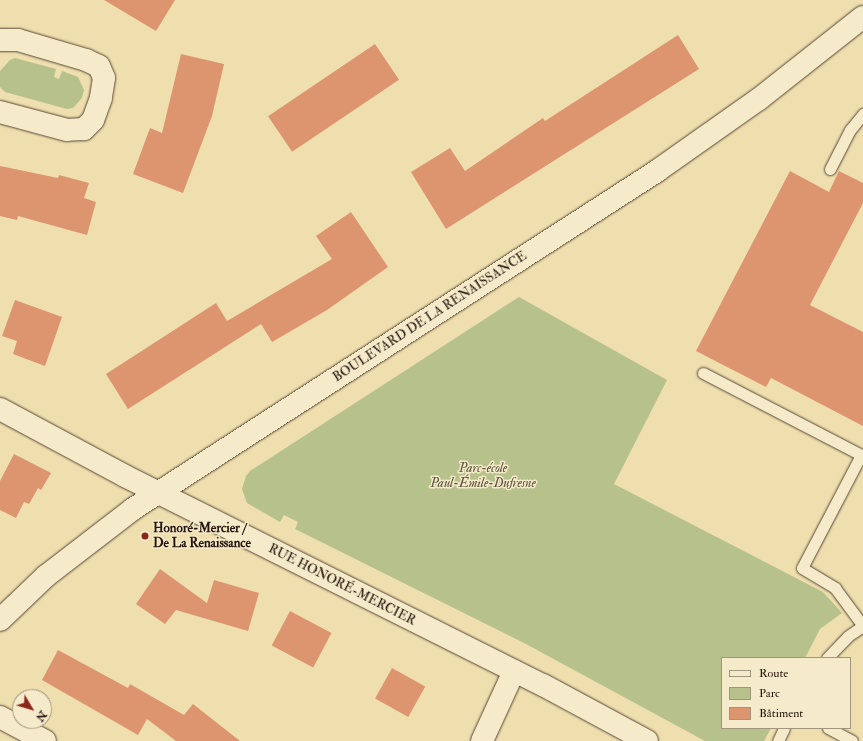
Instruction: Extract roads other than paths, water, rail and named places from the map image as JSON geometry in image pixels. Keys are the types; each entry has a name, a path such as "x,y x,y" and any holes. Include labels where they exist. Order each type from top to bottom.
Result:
{"street":[{"name":"BOULEVARD DE LA RENAISSANCE","path":"0,620 29,591 88,541 158,492 657,172 765,95 863,17"},
{"path":"0,40 18,40 94,63 102,70 104,86 93,120 89,125 76,131 0,112"},
{"name":"RUE HONORÉ-MERCIER","path":"0,409 158,492 514,671 647,741"},
{"path":"482,741 514,671"},
{"path":"0,717 45,741"}],"lane":[{"path":"830,169 850,130 863,114"},
{"path":"702,373 861,455 802,568 835,588 863,626 848,636 828,657"},
{"path":"778,741 784,729"},
{"path":"830,729 852,741"}],"place":[{"name":"Honoré-Mercier / De La Renaissance","path":"145,536"}],"park label":[{"name":"Parc-école Paul-Émile-Dufresne","path":"483,476"}]}
